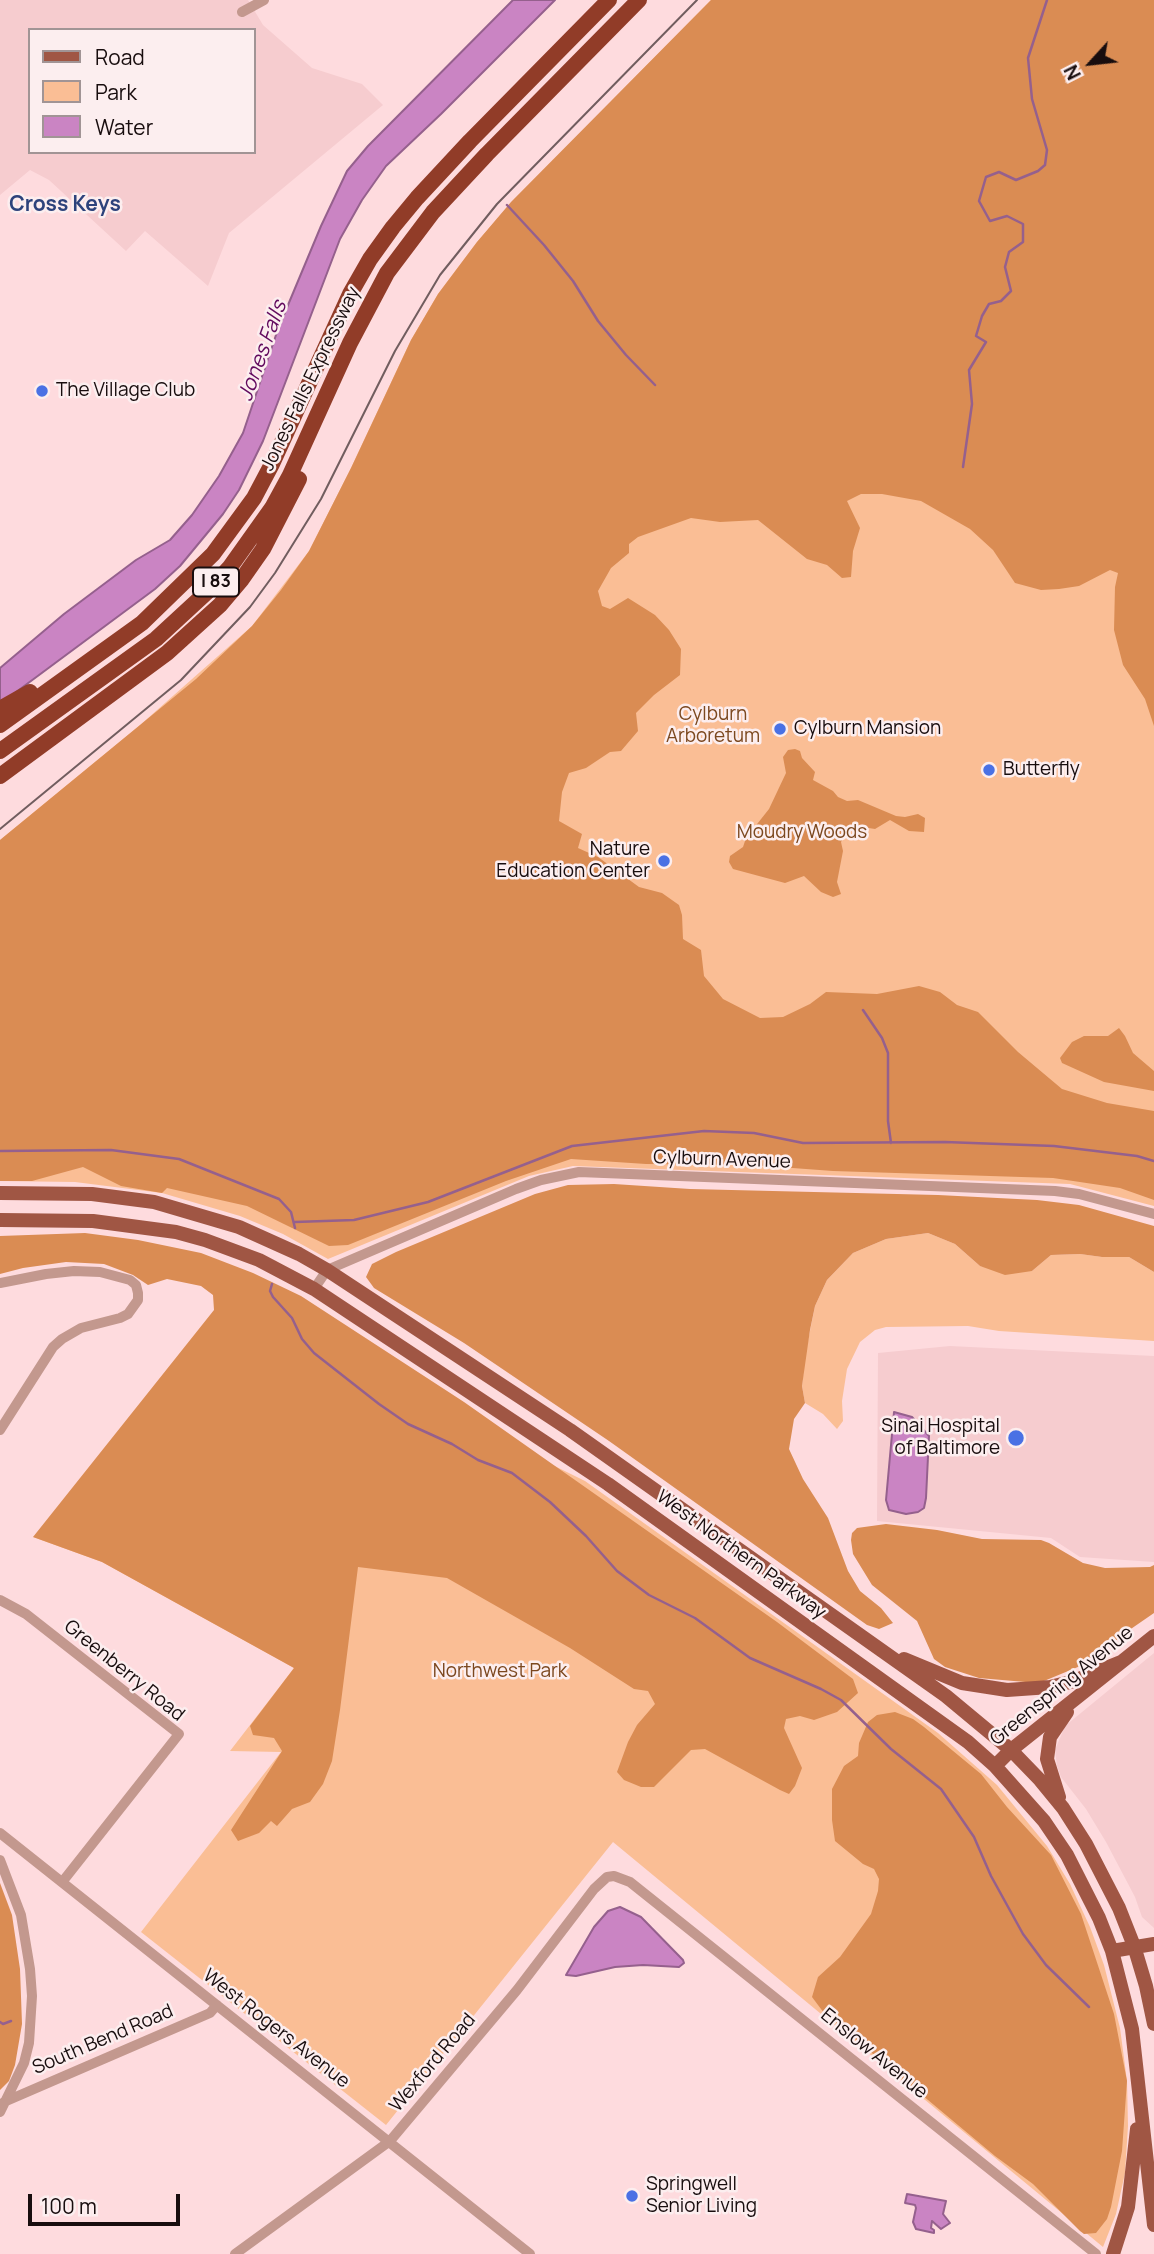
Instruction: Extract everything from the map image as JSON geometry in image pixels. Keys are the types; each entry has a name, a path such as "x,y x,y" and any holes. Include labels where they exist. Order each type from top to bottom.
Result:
{"highway":[{"name":"Jones Falls Expressway","path":"0,725 157,610 191,578 236,526 272,464 350,294 370,259 417,198 609,0"},
{"name":"Jones Falls Expressway","path":"0,751 156,639 230,567 284,486 350,343 387,272 433,212 639,0"},
{"path":"0,776 167,653 220,605 242,579 263,549 300,477 350,343"},
{"path":"0,709 117,641"}],"main road":[{"name":"West Northern Parkway","path":"0,1193 92,1194 154,1202 270,1239 327,1270 580,1437 946,1696 1011,1750 1063,1808 1103,1873 1134,1946 1154,2024"},
{"name":"West Northern Parkway","path":"0,1220 93,1221 176,1232 259,1260 314,1289 608,1483 933,1715 995,1766 1044,1821 1067,1855 1100,1918 1112,1951 1132,2029 1154,2225"},
{"name":"Greenspring Avenue","path":"995,1766 1011,1750 1154,1636"},
{"path":"875,1647 962,1683 1007,1690 1050,1687 1074,1681 1121,1662"},
{"path":"1063,1808 1049,1771 1048,1750 1057,1724 1084,1691"},
{"path":"1112,1951 1154,1944"},
{"path":"1113,2254 1128,2207 1140,2093"}],"street":[{"path":"242,12 264,0"},
{"name":"Cylburn Avenue","path":"327,1270 516,1189 541,1180 579,1172 1046,1190 1079,1194 1154,1214"},
{"path":"314,1289 327,1270"},
{"path":"0,1283 46,1274 100,1272 130,1280 136,1285 138,1293 138,1300 128,1314 81,1328 53,1347 0,1430"},
{"name":"Greenberry Road","path":"0,1600 26,1614 179,1734 62,1881"},
{"name":"West Rogers Avenue","path":"0,1833 530,2254"},
{"path":"0,1860 21,1915 32,1996 29,2043 24,2063 1,2106"},
{"name":"Wexford Road","path":"239,2253 390,2141 517,1990 593,1889 607,1877 614,1876 629,1882"},
{"name":"Enslow Avenue","path":"629,1882 1096,2254"},
{"name":"South Bend Road","path":"1,2106 210,2013 217,2005"}],"shaded area":[{"path":"0,0 248,0 263,25 312,68 362,84 383,105 229,233 208,286 145,231 126,251 49,180 30,170 0,195"},
{"name":"Sinai Hospital of Baltimore","path":"950,1346 1154,1356 1154,1562 1080,1557 1051,1538 877,1521 878,1353"},
{"path":"1154,1653 1154,1928 1142,1917 1135,1897 1086,1809 1061,1777 1055,1750 1065,1726"}],"green space":[{"name":"Cylburn Arboretum","path":"711,0 1154,0 1154,1206 1070,1184 573,1166 529,1176 328,1259 283,1234 240,1216 162,1193 75,1182 0,1181 0,840 139,726 252,626 309,551 411,340 438,294 477,242 511,203"},
{"name":"Cylburn Arboretum","path":"711,0 1154,0 1154,726 1145,699 1123,665 1114,630 1118,573 1110,570 1079,586 1059,589 1041,590 1015,583 993,550 970,529 921,501 882,494 861,494 847,501 860,528 853,551 851,577 842,578 827,565 807,559 758,520 720,522 691,518 638,537 629,544 629,553 611,568 598,591 602,606 610,609 628,598 655,615 681,649 680,675 636,713 638,731 621,751 610,752 586,768 569,773 562,792 559,821 582,834 578,848 598,857 639,887 662,893 679,905 683,939 701,950 704,976 723,999 760,1018 783,1017 810,1004 826,992 877,994 919,986 940,992 957,1005 978,1012 1018,1052 1062,1089 1107,1103 1154,1111 1154,1200 1120,1188 1053,1178 571,1159 506,1181 348,1245 329,1246 247,1206 167,1188 162,1193 121,1186 83,1167 32,1181 0,1181 0,840 196,679 252,626 309,551 411,340 438,294 511,202"},
{"name":"Moudry Woods","path":"788,750 800,751 802,758 815,772 813,780 833,791 838,797 847,801 858,800 896,816 918,814 925,818 924,832 909,831 890,820 875,829 850,825 841,842 843,851 837,882 841,894 833,897 821,892 804,876 785,883 733,869 729,862 730,856 743,847 746,838 769,809 786,773 783,757"},
{"path":"1119,1028 1133,1053 1154,1071 1154,1091 1104,1082 1062,1063 1060,1058 1072,1042 1084,1036 1108,1036"},
{"path":"614,1184 690,1189 938,1195 1079,1205 1154,1226 1154,1272 1129,1257 1080,1254 1051,1255 1032,1271 1005,1275 980,1266 955,1244 928,1233 886,1239 853,1253 827,1280 815,1306 802,1386 805,1403 794,1419 789,1449 803,1479 828,1518 848,1571 860,1591 881,1608 893,1623 879,1629 867,1625 609,1441 464,1343 374,1288 366,1277 372,1264 396,1252 535,1194 568,1185"},
{"path":"85,1233 138,1240 201,1253 253,1273 301,1296 464,1402 777,1622 853,1679 858,1693 837,1712 814,1720 800,1716 786,1719 784,1728 802,1768 789,1794 705,1749 691,1750 654,1787 641,1787 624,1780 617,1772 628,1742 637,1725 655,1704 648,1691 634,1689 570,1648 447,1578 358,1567 332,1761 323,1784 310,1802 292,1809 277,1826 271,1821 259,1833 238,1841 231,1830 282,1751 274,1738 253,1735 250,1726 294,1668 102,1562 33,1537 214,1310 213,1295 201,1286 167,1279 148,1285 133,1275 104,1264 66,1262 0,1274 0,1236"},
{"path":"928,1233 955,1244 980,1266 1032,1271 1051,1255 1129,1257 1154,1272 1154,1341 999,1331 968,1326 886,1327 875,1330 860,1342 847,1369 842,1401 843,1421 837,1429 823,1414 805,1403 802,1386 815,1306 827,1280 853,1253 886,1239"},
{"name":"Northwest Park","path":"504,1441 585,1481 938,1733 997,1785 1047,1846 1070,1884 1090,1927 1104,1965 1120,2028 1127,2081 1125,2173 1116,2214 1103,2247 613,1842 386,2125 141,1932 281,1752 230,1751 294,1668 102,1562 33,1537"},
{"path":"886,1524 982,1539 1041,1540 1083,1563 1105,1568 1154,1565 1154,1613 1090,1662 1037,1683 979,1678 945,1667 934,1659 917,1621 872,1585 853,1554 852,1533 857,1528"},
{"path":"895,1712 913,1719 981,1774 1051,1855 1081,1914 1114,2014 1127,2081 1122,2151 1111,2207 1107,2219 1096,2233 1084,2234 1080,2231 1033,2184 995,2156 824,2013 812,1997 818,1977 840,1957 871,1914 878,1891 879,1879 874,1869 863,1864 835,1841 832,1789 844,1766 858,1756 859,1743 868,1722 877,1715"},
{"path":"0,1883 12,1915 20,1969 22,2024 15,2065 9,2081 0,2090"}],"water":[{"name":"Jones Falls","path":"513,0 555,0 386,166 362,200 340,239 263,441 239,490 223,514 180,566 155,589 0,704 0,668 64,614 136,560 170,540 192,515 219,476 243,433 278,329 347,171 368,146"},
{"path":"894,1412 912,1417 929,1436 926,1498 924,1508 918,1512 906,1514 889,1510 886,1500"},
{"path":"620,1907 641,1917 684,1963 679,1967 643,1965 615,1967 576,1976 566,1975 594,1927 608,1911"},
{"path":"907,2194 946,2201 943,2214 950,2223 941,2229 932,2221 931,2228 934,2233 916,2229 913,2222 916,2208 915,2205 905,2203"}],"waterway":[{"path":"963,467 972,404 969,370 986,342 976,336 989,304 1001,301 1011,291 1005,267 1009,252 1023,242 1023,224 1007,216 990,221 979,201 986,177 999,172 1016,180 1038,171 1045,165 1047,150 1032,99 1028,58 1047,0"},
{"path":"507,205 573,281 598,321 655,385"},
{"path":"863,1010 882,1038 888,1053 888,1121 891,1143"},
{"path":"295,1222 354,1220 428,1202 572,1146 704,1131 754,1133 803,1143 945,1142 1054,1146 1137,1156 1154,1161"},
{"path":"0,1151 111,1150 179,1159 279,1199 291,1212 295,1228"},
{"path":"272,1284 270,1291 273,1297 292,1318 302,1339 314,1353 379,1404 408,1424 452,1444 478,1460 512,1473 550,1502 586,1536 617,1571 649,1595 695,1618 750,1658 841,1700 891,1749 941,1789 974,1837 991,1876 1023,1934 1046,1965 1089,2007"},
{"path":"0,2022 3,2024 11,2021"}],"tram line":[{"path":"0,829 181,680 250,607 275,573 321,499 395,351 440,275 497,204 697,0"}],"place":[{"name":"The Village Club","path":"42,391"},
{"name":"Cylburn Mansion","path":"780,729"},
{"name":"Butterfly","path":"989,770"},
{"name":"Nature Education Center","path":"664,861"},
{"name":"Sinai Hospital of Baltimore","path":"1016,1438"},
{"name":"Springwell Senior Living","path":"632,2196"}],"district":[{"name":"Cross Keys","path":"65,205"}]}
